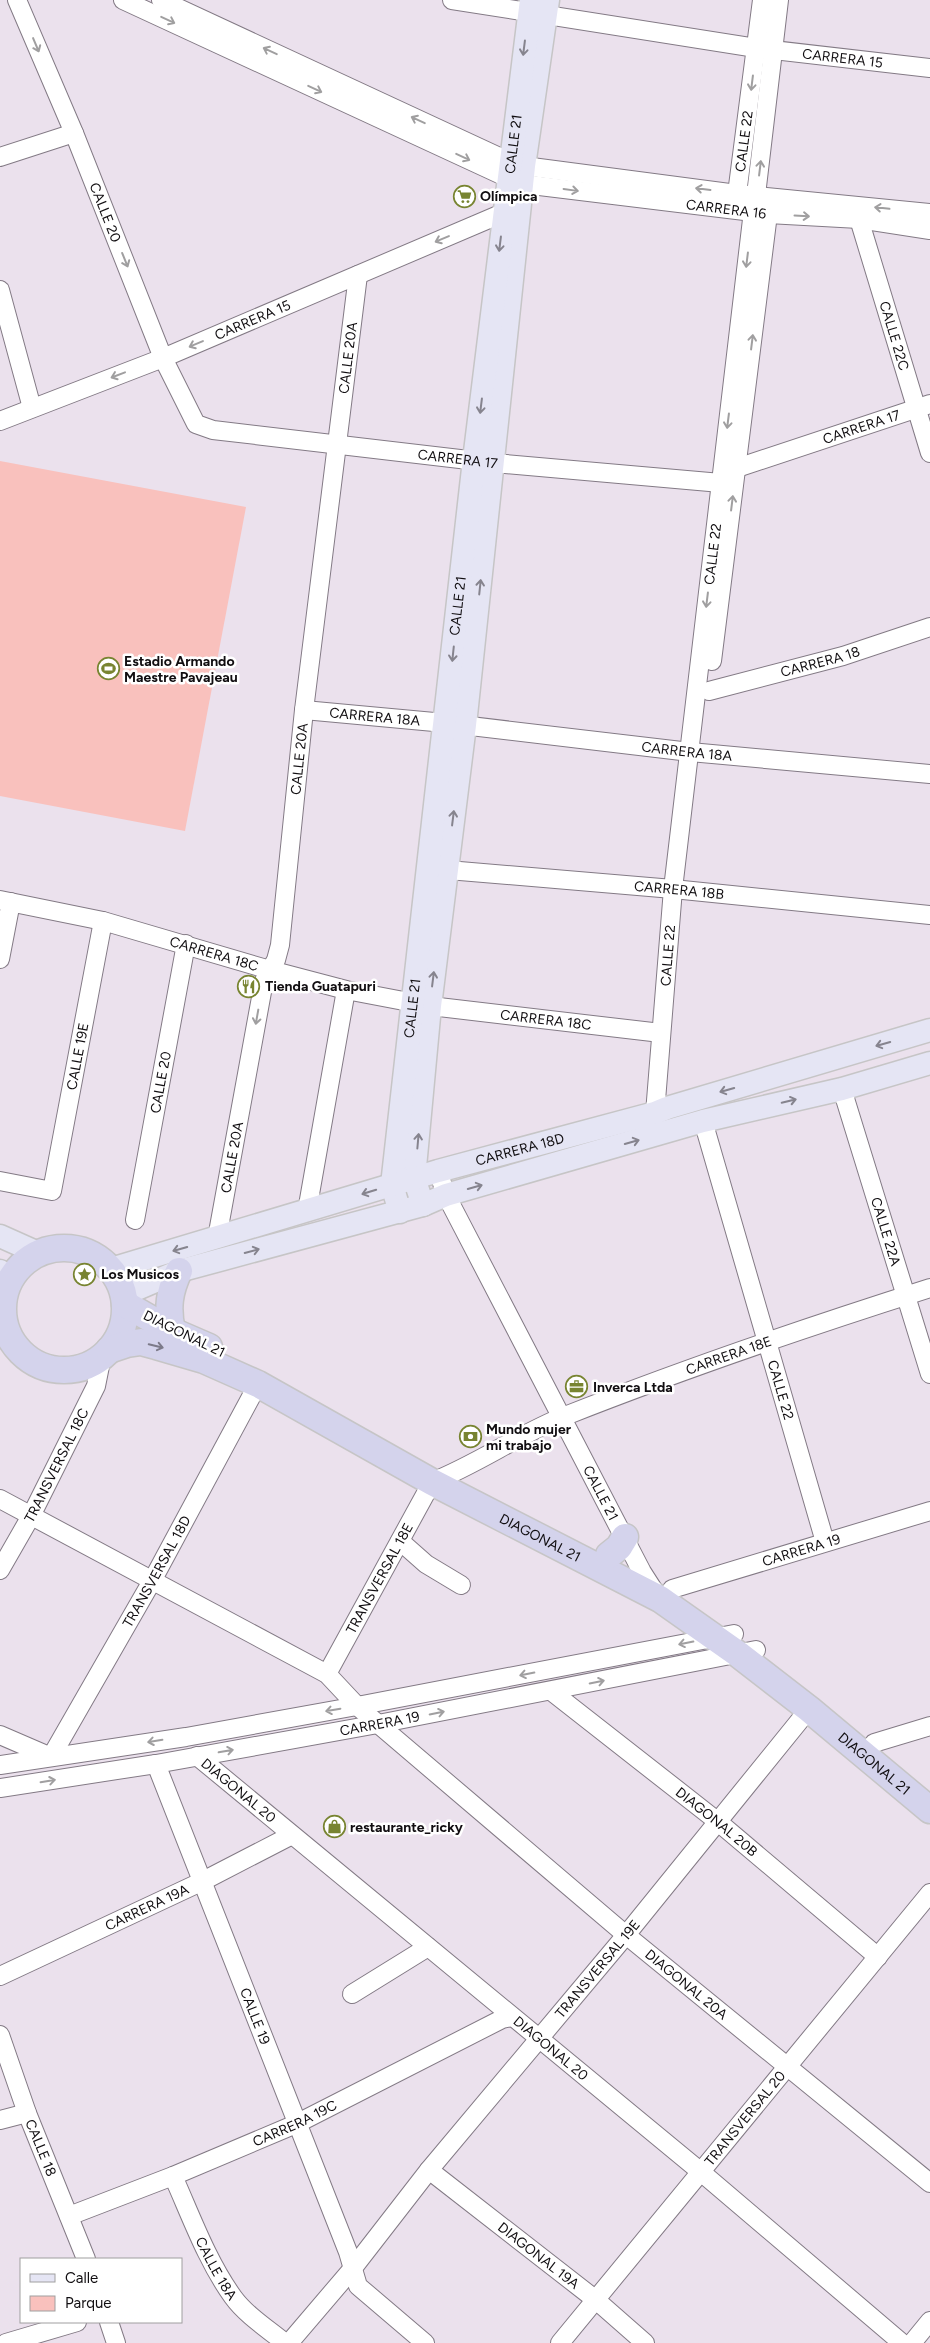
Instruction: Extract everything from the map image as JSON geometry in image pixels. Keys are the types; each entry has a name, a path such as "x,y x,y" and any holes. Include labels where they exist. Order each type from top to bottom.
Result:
{"highway":[{"path":"54,1248 70,1248 85,1251 99,1258 111,1269 119,1281 124,1299 124,1321 118,1336 106,1353 88,1365 73,1369 57,1369 41,1365 8,1347 2,1293 18,1269 38,1253 54,1248"},
{"path":"172,1331 168,1316 168,1300 179,1271"},
{"name":"DIAGONAL 21","path":"124,1299 172,1331 266,1373 442,1478 617,1546 666,1594 735,1644 818,1696 930,1788"},
{"name":"DIAGONAL 21","path":"106,1353 127,1344 140,1342 204,1360 258,1384 666,1594"},
{"name":"DIAGONAL 21","path":"735,1644 809,1709 930,1810"}],"main road":[{"name":"CALLE 21","path":"400,1212 392,1185 422,1004 516,173 538,7"},
{"name":"CALLE 21","path":"484,462 503,213 516,173"},
{"name":"CALLE 21","path":"422,1004 414,1178 423,1206"},
{"name":"CARRERA 18D","path":"111,1269 414,1178 661,1111 930,1030"},
{"name":"CARRERA 18D","path":"124,1299 179,1271 423,1206 446,1195 703,1121 842,1089 930,1063"},
{"path":"0,1236 38,1253"}],"street":[{"name":"CALLE 20","path":"17,0 74,133 163,358 196,424"},
{"path":"123,0 516,173"},
{"path":"161,0 516,173"},
{"path":"452,0 538,7"},
{"name":"CALLE 22","path":"738,194 762,0"},
{"name":"CALLE 22","path":"695,752 709,691 737,468 779,0"},
{"name":"CARRERA 15","path":"538,7 756,48 930,68"},
{"path":"0,157 74,133"},
{"name":"CARRERA 16","path":"516,173 738,194"},
{"name":"CARRERA 16","path":"516,173 930,230"},
{"path":"738,194 759,207"},
{"name":"CARRERA 16","path":"759,207 930,213"},
{"name":"CALLE 22","path":"661,1111 661,1032 695,752 721,482 759,207"},
{"name":"CARRERA 15","path":"0,421 163,358 503,213"},
{"name":"CALLE 22C","path":"859,219 923,407 930,453"},
{"name":"CALLE 20A","path":"217,1238 264,981 280,945 304,710 358,275"},
{"path":"0,290 32,408"},
{"name":"CARRERA 17","path":"737,468 923,407"},
{"name":"CARRERA 17","path":"196,424 213,430 484,462 721,482"},
{"name":"CARRERA 18","path":"709,691 844,656 930,627"},
{"name":"CARRERA 18A","path":"304,710 455,724 695,752 930,774"},
{"name":"CARRERA 18B","path":"437,869 930,915"},
{"name":"CALLE 22","path":"661,1111 678,890"},
{"path":"0,959 6,901"},
{"name":"CARRERA 18C","path":"6,901 103,921 270,970 346,990 422,1004 661,1032"},
{"name":"CALLE 19E","path":"0,1181 52,1191 103,921"},
{"name":"CALLE 20","path":"135,1220 186,944"},
{"path":"307,1211 346,990"},
{"name":"CALLE 22A","path":"842,1089 930,1374"},
{"name":"CALLE 22","path":"703,1121 825,1542"},
{"name":"CALLE 21","path":"438,1171 446,1195 563,1417 617,1546"},
{"name":"CARRERA 18E","path":"442,1478 563,1417 766,1343 930,1288"},
{"name":"TRANSVERSAL 18C","path":"0,1570 30,1516 96,1386 106,1353"},
{"name":"TRANSVERSAL 18D","path":"51,1757 152,1581 258,1384"},
{"name":"TRANSVERSAL 18E","path":"326,1674 400,1541 442,1478"},
{"path":"0,1500 326,1674 357,1706 378,1724"},
{"name":"CARRERA 19","path":"666,1594 825,1542 930,1511"},
{"path":"400,1541 426,1564 461,1584"},
{"name":"CARRERA 19","path":"0,1765 186,1736 735,1644"},
{"name":"CARRERA 19","path":"0,1788 156,1764 551,1691 735,1644"},
{"name":"DIAGONAL 20B","path":"551,1691 717,1821 878,1957"},
{"name":"TRANSVERSAL 19E","path":"289,2343 353,2268 429,2170 626,1935 809,1709"},
{"name":"DIAGONAL 20A","path":"378,1724 626,1935 930,2183"},
{"path":"874,1743 930,1726"},
{"path":"0,1735 51,1757"},
{"name":"DIAGONAL 20","path":"197,1756 701,2172 902,2343"},
{"name":"CALLE 19","path":"156,1764 204,1881 296,2124 348,2252 358,2286 424,2343"},
{"name":"CARRERA 19A","path":"0,1976 204,1881 292,1835"},
{"name":"TRANSVERSAL 20","path":"560,2343 930,1893"},
{"path":"352,1994 428,1947"},
{"name":"CARRERA 19C","path":"69,2216 173,2176 296,2124 502,2019 512,2017"},
{"name":"CALLE 18","path":"0,2035 27,2113 86,2258"},
{"path":"0,2120 27,2113"},
{"name":"DIAGONAL 19A","path":"429,2170 596,2300 645,2343"},
{"name":"CALLE 18A","path":"173,2176 219,2275 234,2298 255,2319 285,2343"},
{"path":"912,2343 930,2321"},
{"path":"6,2343 75,2323"},
{"path":"109,2323 116,2343"}],"green space":[{"name":"Estadio Armando Maestre Pavajeau","path":"0,461 246,507 185,831 0,796"}],"place":[{"name":"Olímpica","path":"464,196"},
{"name":"Estadio Armando Maestre Pavajeau","path":"108,669"},
{"name":"Tienda Guatapuri","path":"249,986"},
{"name":"Los Musicos","path":"85,1274"},
{"name":"Inverca Ltda","path":"577,1387"},
{"name":"Mundo mujer mi trabajo","path":"470,1437"},
{"name":"restaurante_ricky","path":"334,1827"}]}
